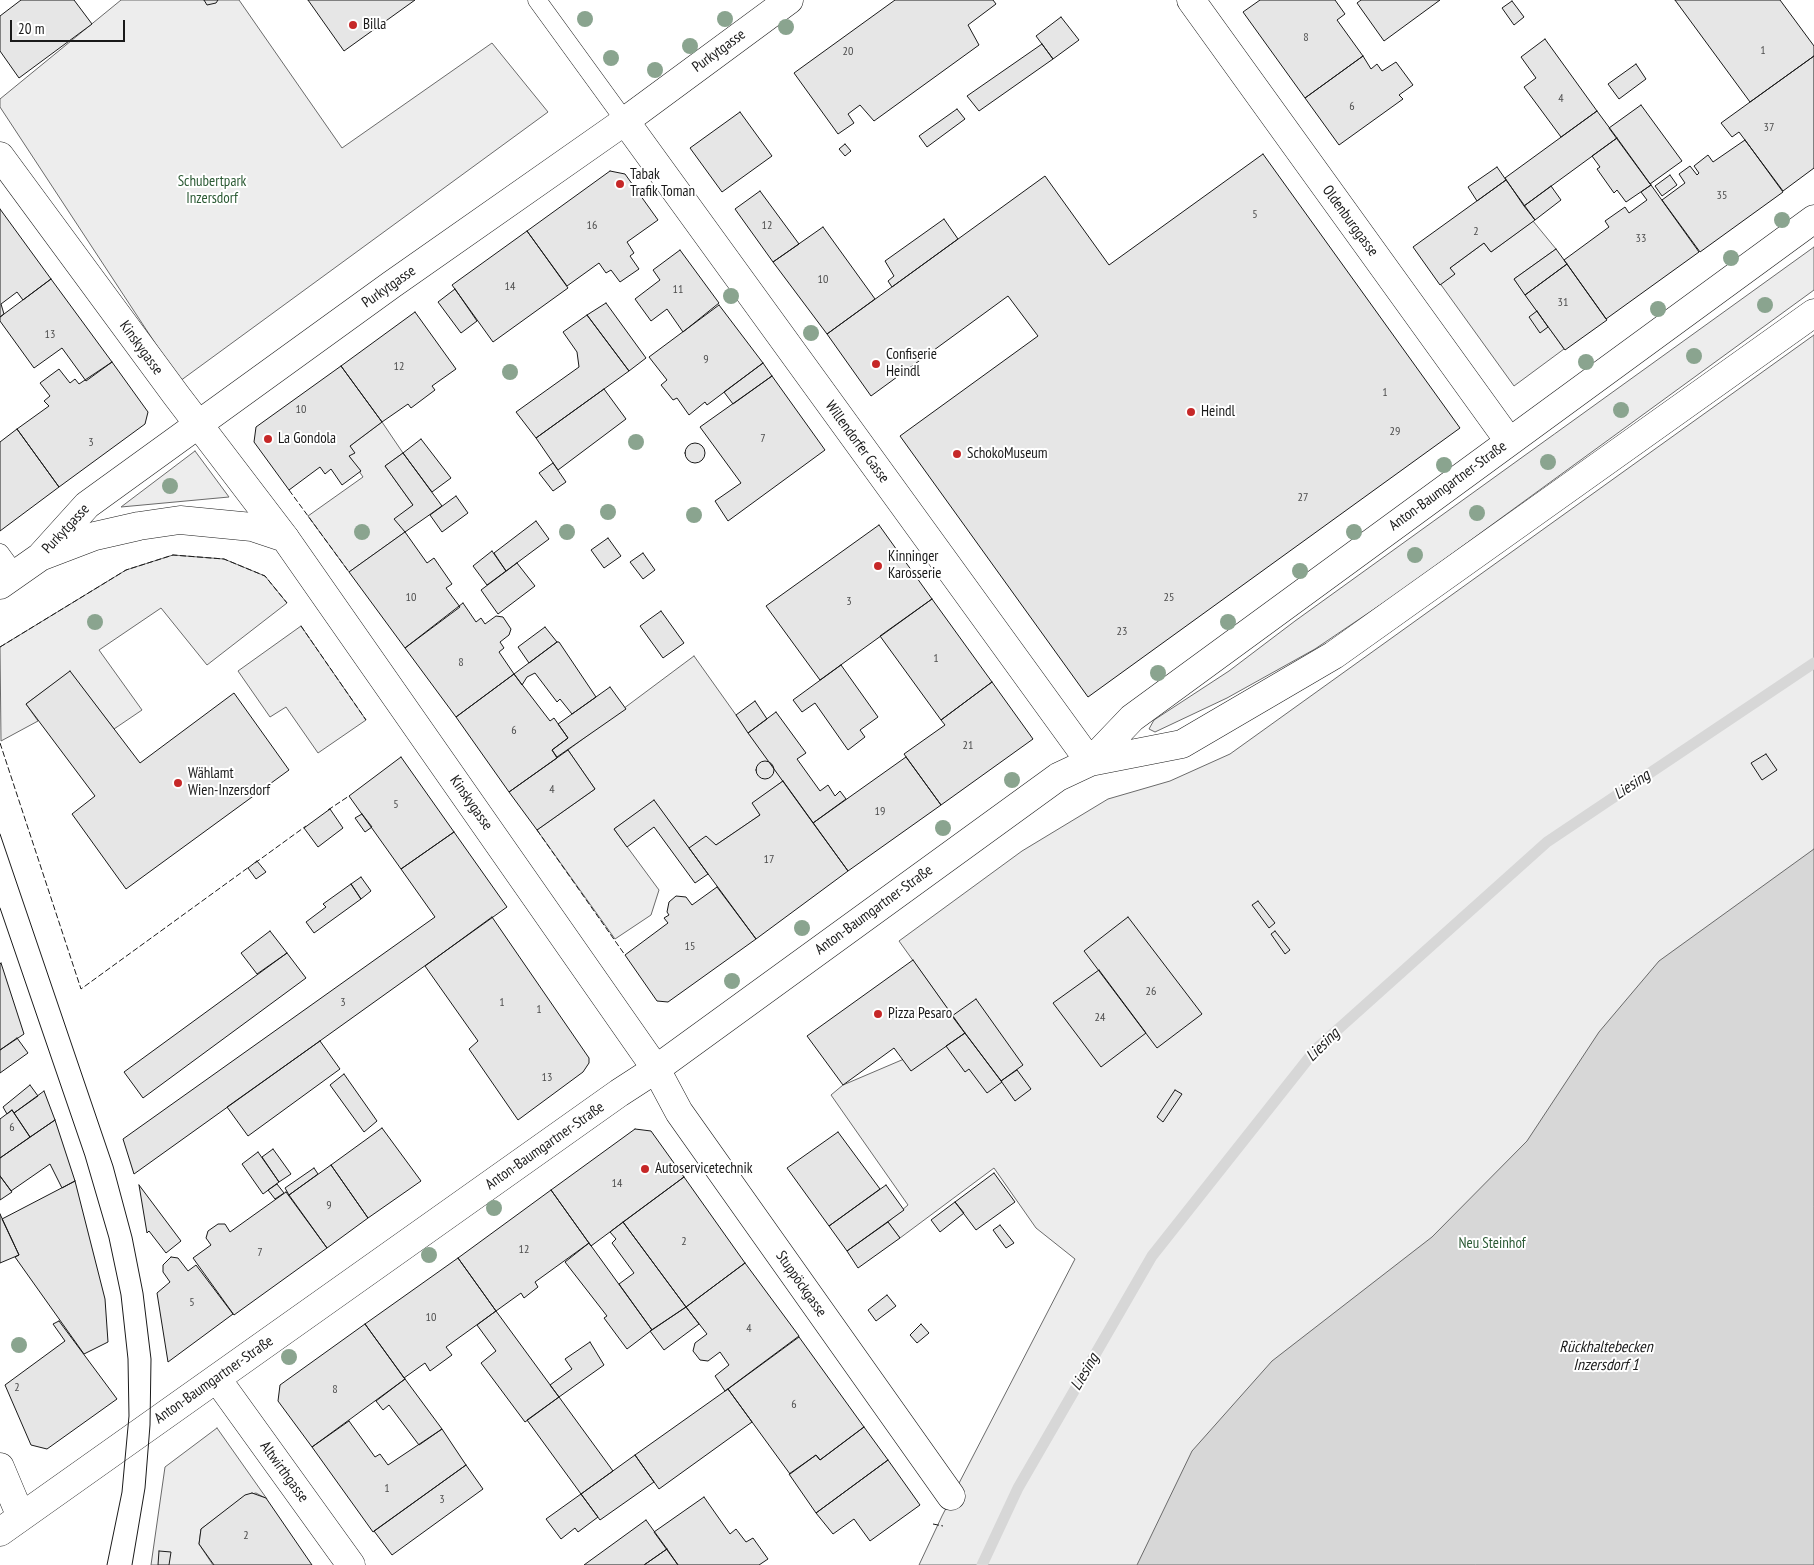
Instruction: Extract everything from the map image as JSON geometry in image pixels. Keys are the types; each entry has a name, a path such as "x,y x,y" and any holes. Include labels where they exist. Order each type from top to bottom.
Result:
{"main road":[{"name":"Purkytgasse","path":"8,580 40,557 87,505 198,423 625,121 789,0"},
{"name":"Oldenburggasse","path":"1191,0 1508,441"},
{"name":"Willendorfer Gasse","path":"625,121 1090,762"},
{"name":"Kinskygasse","path":"0,156 285,538 656,1069"},
{"name":"Anton-Baumgartner-Straße","path":"1090,762 1132,718 1508,441 1814,219"},
{"name":"Anton-Baumgartner-Straße","path":"11,1524 610,1099 656,1069 1050,782 1090,762 1182,744 1334,655 1814,313"},
{"path":"40,557 95,536 139,526 180,520 252,527 285,538"},
{"name":"Stuppöckgasse","path":"656,1069 679,1112 951,1496"},
{"name":"Altwirthgasse","path":"217,1379 351,1565"},
{"path":"0,1467 11,1524"}],"lane":[{"path":"537,0 625,121"},
{"path":"0,553 8,580"}],"green space":[{"name":"Schubertpark Inzersdorf","path":"121,0 239,0 342,148 492,43 548,112 180,381 0,107 0,99"},
{"path":"1533,221 1556,249 1514,279 1564,349 1514,386 1439,282 1450,268 1484,243 1491,252"},
{"path":"1814,247 1814,290 1401,591 1315,649 1227,698 1155,732 1149,729 1154,720 1229,671 1295,621"},
{"name":"Neu Steinhof","path":"1814,335 1814,1565 919,1565 942,1516 1075,1259 1036,1228 994,1168 900,1238 888,1222 908,1205 831,1095 843,1085 965,1033 899,941 1022,851 1108,799 1170,781 1230,754"},
{"path":"382,422 403,453 385,466 413,505 405,532 349,572 308,516 363,477 349,456 350,446"},
{"path":"195,451 229,497 121,507"},
{"path":"173,555 224,559 265,576 287,603 207,665 161,608 99,650 142,710 114,729 70,672 26,704 38,721 1,741 0,647 126,570"},
{"path":"301,626 366,720 318,753 286,707 270,717 238,671"},
{"path":"694,656 783,781 753,803 760,815 716,845 689,848 654,801 614,829 659,890 651,915 615,939 537,830 595,789 568,750"},
{"path":"217,1428 267,1499 256,1493 247,1495 201,1529 199,1544 213,1565 151,1565 165,1467"}],"water":[{"name":"Rückhaltebecken Inzersdorf 1","path":"1814,849 1814,1565 1137,1565 1192,1451 1272,1361 1432,1237 1527,1141 1599,1032 1659,961"}],"building":[{"path":"21,0 74,0 92,24 19,78 0,51 0,16"},
{"path":"204,0 218,0 216,3 207,5"},
{"name":"Billa","path":"308,0 415,0 344,51"},
{"path":"895,0 993,0 996,4 968,25 979,45 874,121 860,105 848,114 854,123 838,134 794,73"},
{"path":"1260,0 1335,0 1345,14 1337,20 1363,56 1305,98 1243,12"},
{"path":"1361,0 1440,0 1384,41 1357,3"},
{"path":"1675,0 1780,0 1814,46 1814,56 1750,102"},
{"path":"1512,1 1524,17 1514,25 1502,8"},
{"path":"1061,17 1079,40 1053,59 1036,36"},
{"path":"1545,39 1597,111 1561,137 1524,87 1536,78 1521,57"},
{"path":"1042,44 1053,59 979,111 967,96"},
{"path":"1363,56 1371,69 1377,64 1382,71 1396,62 1413,85 1399,95 1403,99 1339,145 1305,98"},
{"path":"1814,56 1814,168 1783,191 1739,132 1732,137 1721,123"},
{"path":"1636,64 1646,79 1619,99 1608,84"},
{"path":"1641,105 1682,161 1650,184 1609,128"},
{"path":"957,109 965,119 927,147 919,136"},
{"path":"1597,111 1617,138 1524,206 1505,178"},
{"path":"740,112 772,156 722,192 690,148"},
{"path":"1617,138 1651,185 1626,202 1617,190 1614,193 1597,169 1600,167 1592,156"},
{"path":"1745,140 1783,192 1700,252 1662,200 1685,183 1679,174 1690,166 1697,175 1699,173 1694,166 1708,155 1713,162"},
{"path":"845,144 851,151 845,156 839,149"},
{"name":"Heindl","path":"1263,154 1460,428 1088,697 900,436 1038,336 1008,296 871,396 827,334 1045,176 1109,265"},
{"path":"1497,167 1506,180 1477,201 1468,187"},
{"path":"610,171 625,174 658,220 627,242 634,253 630,256 639,269 620,282 611,270 606,273 599,263 567,286 527,231"},
{"path":"1670,175 1677,185 1662,196 1655,186"},
{"path":"1506,180 1535,220 1491,252 1484,243 1450,268 1455,274 1440,285 1413,247"},
{"path":"1651,185 1699,252 1606,319 1564,260 1609,227 1605,221 1625,207 1629,213 1647,200 1641,192"},
{"path":"1551,186 1561,200 1535,220 1524,206"},
{"path":"760,191 799,244 773,262 735,209"},
{"path":"0,209 51,279 23,300 17,292 1,304 4,314 0,317"},
{"path":"944,219 958,239 892,287 888,281 894,276 885,261"},
{"path":"823,227 875,299 827,334 773,262"},
{"path":"527,231 568,288 493,342 452,285"},
{"path":"1556,249 1567,264 1525,295 1514,279"},
{"path":"680,250 719,303 683,332 667,309 651,321 635,299 660,280 653,270"},
{"path":"1567,264 1607,320 1565,350 1525,295"},
{"path":"51,279 112,362 86,381 62,348 34,368 0,321 0,317"},
{"path":"455,289 477,321 461,333 438,302"},
{"path":"606,303 646,358 629,371 587,315"},
{"path":"719,305 763,363 707,405 705,402 689,415 677,398 673,400 661,385 667,380 649,357"},
{"path":"1537,311 1548,327 1540,333 1529,317"},
{"path":"415,312 456,369 432,386 435,390 411,408 408,404 382,422 341,366"},
{"path":"587,315 629,371 536,438 516,412 579,367 577,352 563,332"},
{"path":"112,362 148,412 145,424 59,487 17,429 49,406 44,401 50,396 40,383 59,369 70,383 75,379 79,384"},
{"path":"763,363 772,376 733,404 724,392"},
{"path":"341,366 382,422 350,446 355,453 349,456 361,471 342,485 331,469 325,474 320,467 289,490 254,442 256,427"},
{"path":"772,376 825,450 728,521 715,501 741,483 700,427"},
{"path":"604,389 626,419 558,470 536,438"},
{"path":"17,429 59,487 0,531 0,442"},
{"path":"421,439 451,478 432,492 403,453"},
{"path":"695,443 702,446 705,453 702,460 695,463 688,460 685,453 688,446"},
{"path":"403,453 442,506 405,532 394,519 413,505 385,466"},
{"path":"553,463 566,482 553,491 539,473"},
{"path":"456,496 468,513 442,532 430,515"},
{"path":"536,521 549,539 506,571 494,553"},
{"path":"879,525 932,599 820,680 766,606"},
{"path":"405,532 427,563 434,558 452,584 446,588 460,607 405,648 349,572"},
{"path":"608,538 621,556 604,568 591,550"},
{"path":"492,551 506,571 487,585 473,566"},
{"path":"643,553 655,570 643,579 630,562"},
{"path":"517,563 535,586 498,614 481,590"},
{"path":"932,599 992,682 941,720 880,636"},
{"path":"463,603 476,622 481,618 485,624 496,616 503,617 511,629 509,635 500,642 504,648 499,652 514,674 456,717 405,648"},
{"path":"661,611 684,643 663,658 640,626"},
{"path":"545,627 557,642 529,663 518,647"},
{"path":"559,642 596,697 572,714 560,699 557,702 535,673 527,677 522,685 514,674"},
{"path":"841,665 878,717 860,730 865,737 848,750 815,703 802,712 793,700"},
{"name":"Wählamt Wien-Inzersdorf","path":"70,671 140,763 234,693 289,770 126,889 72,814 95,796 26,704"},
{"path":"514,674 550,721 554,718 568,738 552,750 557,758 509,792 456,717"},
{"path":"992,682 1033,739 941,805 904,754 945,725 941,720"},
{"path":"610,687 626,709 557,757 552,750 568,738 558,724"},
{"path":"755,701 767,719 748,733 736,715"},
{"path":"776,712 806,753 797,759 820,791 828,785 835,796 840,791 846,799 813,823 748,733"},
{"path":"568,750 595,789 537,830 509,792"},
{"path":"1766,754 1777,770 1762,780 1751,763"},
{"path":"401,757 454,832 401,869 349,796"},
{"path":"906,757 941,805 848,871 813,823"},
{"path":"765,761 771,764 774,770 771,776 765,779 759,776 756,770 759,764"},
{"path":"783,781 848,871 756,939 689,848 706,836 716,845 760,815 752,803"},
{"path":"654,800 708,874 695,883 654,827 627,847 614,829"},
{"path":"330,809 343,828 318,847 304,828"},
{"path":"362,814 372,827 365,832 355,818"},
{"path":"454,832 507,907 134,1174 123,1139 435,917 401,869"},
{"path":"257,861 266,872 256,879 248,868"},
{"path":"361,877 371,891 361,899 351,884"},
{"path":"351,884 361,899 314,933 306,922 326,907 323,904"},
{"path":"717,887 756,939 668,1002 657,1001 625,955 668,923 664,918 669,915 667,912 669,902 676,896 686,897 692,905"},
{"path":"1258,901 1275,923 1269,928 1252,905"},
{"path":"492,917 589,1058 589,1063 583,1072 518,1120 469,1049 478,1041 425,966"},
{"path":"1128,917 1202,1014 1157,1048 1084,951"},
{"path":"270,931 287,953 257,974 241,953"},
{"path":"1275,931 1290,950 1285,954 1271,934"},
{"path":"287,953 306,978 143,1098 124,1072"},
{"path":"913,960 965,1033 911,1071 894,1048 843,1085 807,1036"},
{"path":"0,964 24,1034 0,1050"},
{"path":"1099,970 1146,1033 1101,1067 1053,1003"},
{"path":"976,999 1023,1065 1001,1081 952,1016"},
{"path":"965,1033 1002,1082 987,1093 969,1069 965,1072 946,1046"},
{"path":"17,1038 28,1053 0,1073 0,1050"},
{"path":"320,1041 340,1069 248,1136 227,1107"},
{"path":"1017,1070 1031,1089 1015,1101 1001,1081"},
{"path":"344,1074 377,1121 364,1132 330,1085"},
{"path":"30,1085 38,1096 14,1113 12,1110 7,1114 3,1107"},
{"path":"1175,1090 1182,1094 1163,1122 1157,1117"},
{"path":"44,1091 55,1120 30,1137 14,1113"},
{"path":"12,1110 30,1137 0,1158 0,1119"},
{"path":"55,1120 75,1181 62,1188 50,1164 11,1191 0,1176 0,1158"},
{"path":"382,1128 421,1181 368,1218 331,1165"},
{"path":"635,1129 651,1131 684,1177 591,1246 551,1190"},
{"path":"838,1132 880,1189 829,1226 787,1168"},
{"path":"273,1149 291,1174 279,1182 262,1157"},
{"path":"258,1152 279,1182 263,1194 242,1164"},
{"path":"331,1165 368,1218 327,1248 289,1195"},
{"path":"314,1168 318,1174 289,1195 285,1188"},
{"path":"994,1173 1015,1202 976,1230 955,1202"},
{"path":"0,1176 12,1192 0,1200"},
{"path":"684,1177 745,1263 686,1307 623,1222"},
{"path":"75,1181 105,1299 108,1342 84,1354 15,1257 19,1255 2,1219"},
{"path":"277,1184 284,1193 275,1199 268,1190"},
{"path":"139,1185 181,1241 166,1253 149,1231 147,1233"},
{"path":"886,1185 904,1210 847,1251 829,1226"},
{"path":"551,1190 589,1243 535,1282 538,1287 524,1298 521,1293 496,1311 458,1258"},
{"path":"286,1192 327,1248 234,1315 193,1258 211,1245 206,1238 208,1231 218,1224 225,1224 230,1232"},
{"path":"955,1202 964,1213 940,1232 931,1220"},
{"path":"0,1214 19,1255 0,1263"},
{"path":"623,1222 686,1307 652,1330 619,1284 634,1273 612,1243 616,1239 610,1232"},
{"path":"888,1222 900,1238 858,1268 847,1251"},
{"path":"1000,1225 1014,1243 1006,1248 993,1230"},
{"path":"589,1243 652,1330 627,1349 604,1318 607,1316 565,1262"},
{"path":"171,1257 178,1258 188,1271 196,1265 233,1314 168,1362 157,1293 170,1282 163,1272 163,1265"},
{"path":"458,1258 496,1311 446,1347 452,1355 430,1371 425,1363 404,1378 365,1324"},
{"path":"745,1263 799,1336 725,1391 715,1376 729,1365 720,1352 708,1361 700,1360 693,1351 695,1343 707,1334 686,1307"},
{"path":"887,1295 896,1306 876,1321 868,1310"},
{"path":"686,1307 699,1324 664,1350 650,1331"},
{"path":"496,1311 559,1397 525,1422 481,1363 496,1351 477,1325"},
{"path":"59,1321 117,1399 47,1449 31,1445 5,1385 65,1341 53,1324"},
{"path":"365,1324 405,1379 312,1447 278,1401 280,1385"},
{"path":"921,1324 929,1333 917,1343 910,1335"},
{"path":"799,1337 864,1427 820,1460 816,1455 790,1474 728,1389"},
{"path":"590,1342 604,1365 559,1397 550,1385 572,1369 565,1359"},
{"path":"405,1379 442,1429 419,1445 389,1405 383,1410 376,1401"},
{"path":"728,1389 752,1422 659,1489 635,1455"},
{"path":"559,1397 613,1471 581,1494 527,1420"},
{"path":"349,1421 375,1457 380,1454 388,1465 442,1429 466,1465 373,1532 312,1447"},
{"path":"864,1427 888,1460 816,1513 789,1474 816,1455 820,1460"},
{"path":"635,1455 654,1482 600,1520 581,1494"},
{"path":"888,1460 920,1505 870,1541 854,1519 833,1534 816,1513"},
{"path":"466,1465 483,1489 392,1555 374,1531"},
{"path":"252,1493 266,1498 312,1565 214,1565 199,1544 201,1529 245,1495"},
{"path":"581,1494 598,1517 578,1532 575,1528 561,1539 546,1519"},
{"path":"704,1497 730,1534 736,1529 746,1542 753,1538 768,1559 759,1565 678,1565 654,1532"},
{"path":"646,1520 667,1549 644,1565 584,1565"},
{"path":"667,1549 678,1565 644,1565"},
{"path":"159,1551 171,1552 169,1565 158,1565"}],"waterway":[{"name":"Liesing","path":"982,1565 1018,1488 1152,1256 1316,1049 1547,842 1814,663"}],"tram line":[{"path":"0,834 113,1166 132,1237 143,1293 151,1359 150,1425 145,1488 132,1565"},
{"path":"0,908 85,1156 109,1238 121,1295 128,1359 129,1416 122,1492 107,1565"}],"fence":[{"path":"289,490 349,572"},
{"path":"0,647 126,570 173,555 224,559 265,576 287,603"},
{"path":"301,626 366,720"},
{"path":"0,743 81,989 249,867"},
{"path":"328,810 349,796"},
{"path":"255,863 306,826"},
{"path":"537,830 625,955"},
{"path":"933,1524 943,1526"}],"place":[{"name":"Billa","path":"353,25"},
{"name":"Tabak Trafik Toman","path":"620,184"},
{"name":"Confiserie Heindl","path":"876,364"},
{"name":"Heindl","path":"1191,412"},
{"name":"La Gondola","path":"268,439"},
{"name":"SchokoMuseum","path":"957,454"},
{"name":"Kinninger Karosserie","path":"878,566"},
{"name":"Wählamt Wien-Inzersdorf","path":"178,783"},
{"name":"Pizza Pesaro","path":"878,1014"},
{"name":"Autoservicetechnik","path":"645,1169"}]}
